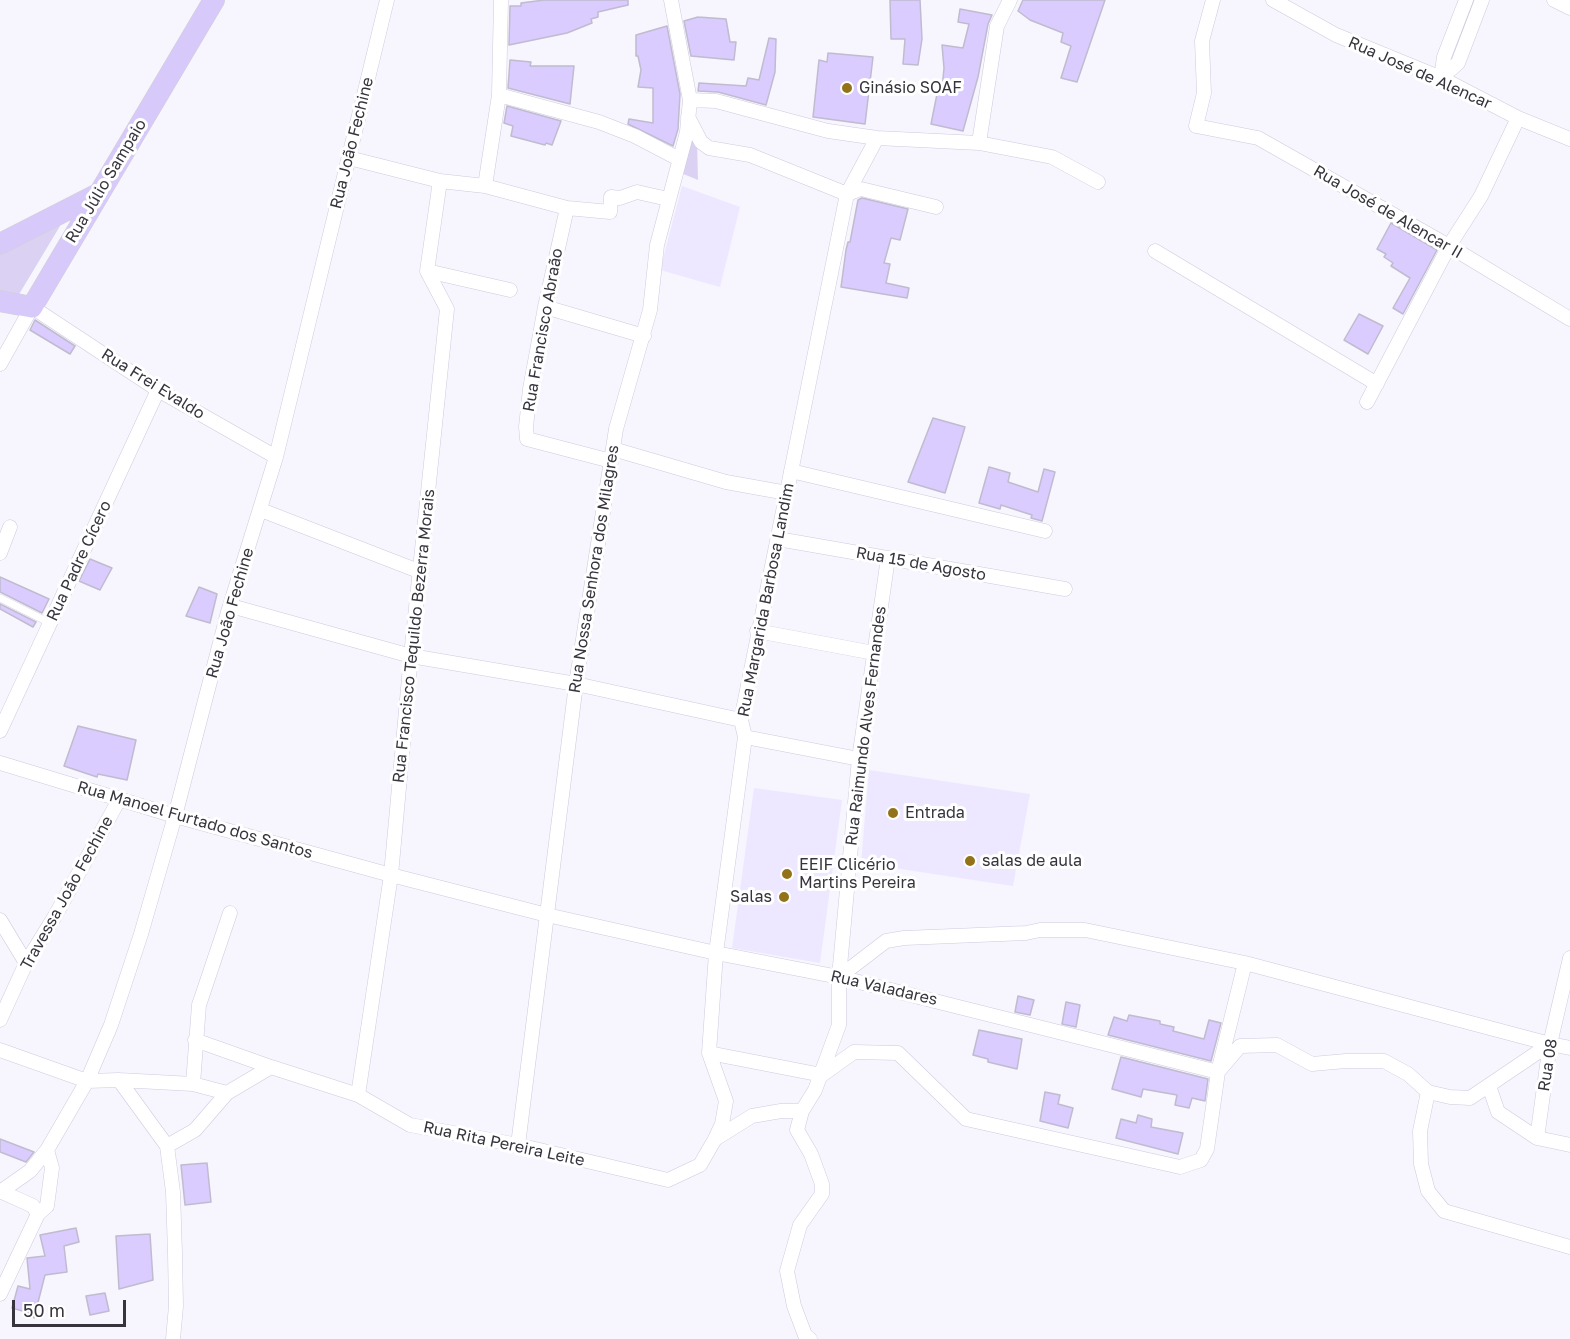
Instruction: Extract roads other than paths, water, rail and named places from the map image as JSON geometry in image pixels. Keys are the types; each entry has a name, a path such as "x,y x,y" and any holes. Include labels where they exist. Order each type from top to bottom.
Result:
{"main road":[{"name":"Rua Júlio Sampaio","path":"32,307 214,0"},
{"path":"0,244 98,194"},
{"path":"0,302 32,307"}],"street":[{"name":"Rua João Fechine","path":"1,1192 30,1171 47,1150 87,1081 111,1025 141,933 231,606 276,457 387,0"},
{"path":"485,186 499,95 501,0"},
{"name":"Rua Nossa Senhora dos Milagres","path":"518,1145 576,684 616,429 644,336 650,310 657,245 687,132 690,100 671,0"},
{"path":"979,143 997,26 1010,0"},
{"name":"Rua José de Alencar II","path":"1213,0 1202,41 1204,93 1197,126 1258,138 1449,246 1570,319"},
{"name":"Rua José de Alencar","path":"1273,0 1336,35 1441,78 1518,118 1570,139"},
{"path":"1441,78 1444,57 1466,0"},
{"path":"1441,78 1458,63 1482,0"},
{"path":"499,95 599,122 635,136 679,159"},
{"path":"690,100 716,101 828,131 877,138 979,143 1052,157 1098,182"},
{"path":"688,117 701,142 709,148 750,155 847,194 861,189 936,207"},
{"path":"1367,402 1449,246 1481,196 1518,118"},
{"name":"Rua Margarida Barbosa Landim","path":"716,1139 722,1124 726,1101 709,1053 716,953 745,737 741,720 847,194 877,138"},
{"path":"349,158 440,181 485,186 567,208 610,212 611,197 620,198 637,192 668,200"},
{"path":"440,181 427,271 510,290"},
{"name":"Rua Francisco Abraão","path":"567,208 530,389 527,439 612,455"},
{"path":"1155,251 1377,384"},
{"name":"Rua Francisco Tequildo Bezerra Morais","path":"358,1095 391,875 447,309 427,271"},
{"name":"Rua Frei Evaldo","path":"32,307 158,390 276,457"},
{"name":"Rua Júlio Sampaio","path":"0,364 32,307"},
{"path":"545,307 644,336"},
{"name":"Rua Padre Cícero","path":"0,731 158,390"},
{"path":"612,455 726,482 788,493"},
{"path":"792,471 1045,531"},
{"path":"261,510 421,572"},
{"path":"0,553 10,528"},
{"name":"Rua 15 de Agosto","path":"778,539 1065,589"},
{"name":"Rua Raimundo Alves Fernandes","path":"802,1111 822,1076 839,1025 839,977 859,759 888,558"},
{"path":"231,606 411,656 576,684 741,720"},
{"path":"758,631 874,653"},
{"path":"745,737 859,759"},
{"name":"Rua Manoel Furtado dos Santos","path":"0,763 175,816 547,915"},
{"name":"Travessa João Fechine","path":"0,1020 26,963 55,916 120,798"},
{"path":"194,1084 195,1040 200,1005 230,913"},
{"name":"Rua Valadares","path":"547,915 716,953 839,977 1218,1072"},
{"path":"0,920 26,963"},
{"path":"839,977 886,941 1026,933 1041,930 1085,930 1245,963 1570,1048"},
{"name":"Rua 08","path":"1537,1138 1550,1044 1570,958"},
{"path":"709,1053 822,1076 854,1052 898,1053 966,1119 1180,1167 1201,1160 1208,1149 1218,1072 1245,963"},
{"name":"Rua Rita Pereira Leite","path":"195,1040 358,1095 410,1125 518,1145 668,1180 700,1165 716,1139 752,1116 781,1111 802,1111"},
{"path":"1218,1072 1240,1046 1277,1045 1312,1064 1384,1061 1408,1074 1428,1092 1450,1097 1470,1098 1550,1044"},
{"path":"0,1050 87,1081 119,1080 194,1084 227,1093"},
{"path":"167,1146 195,1130 227,1093 271,1067"},
{"path":"119,1080 154,1125 167,1146 173,1192 175,1253 176,1306 173,1339"},
{"path":"1489,1086 1498,1112 1537,1138 1570,1145"},
{"path":"1428,1092 1420,1131 1421,1164 1428,1191 1444,1211 1570,1247"},
{"path":"802,1111 797,1130 811,1154 822,1184 822,1194 800,1225 788,1271 794,1306 808,1337"},
{"path":"0,1294 38,1214 47,1206 52,1168 47,1150"},
{"path":"1,1192 33,1206 38,1214"}],"lane":[{"path":"0,598 50,623"}],"place":[{"name":"Ginásio SOAF","path":"847,88"},
{"name":"Entrada","path":"893,813"},
{"name":"salas de aula","path":"970,861"},
{"name":"EEIF Clicério Martins Pereira","path":"787,874"},
{"name":"Salas","path":"784,897"}]}
